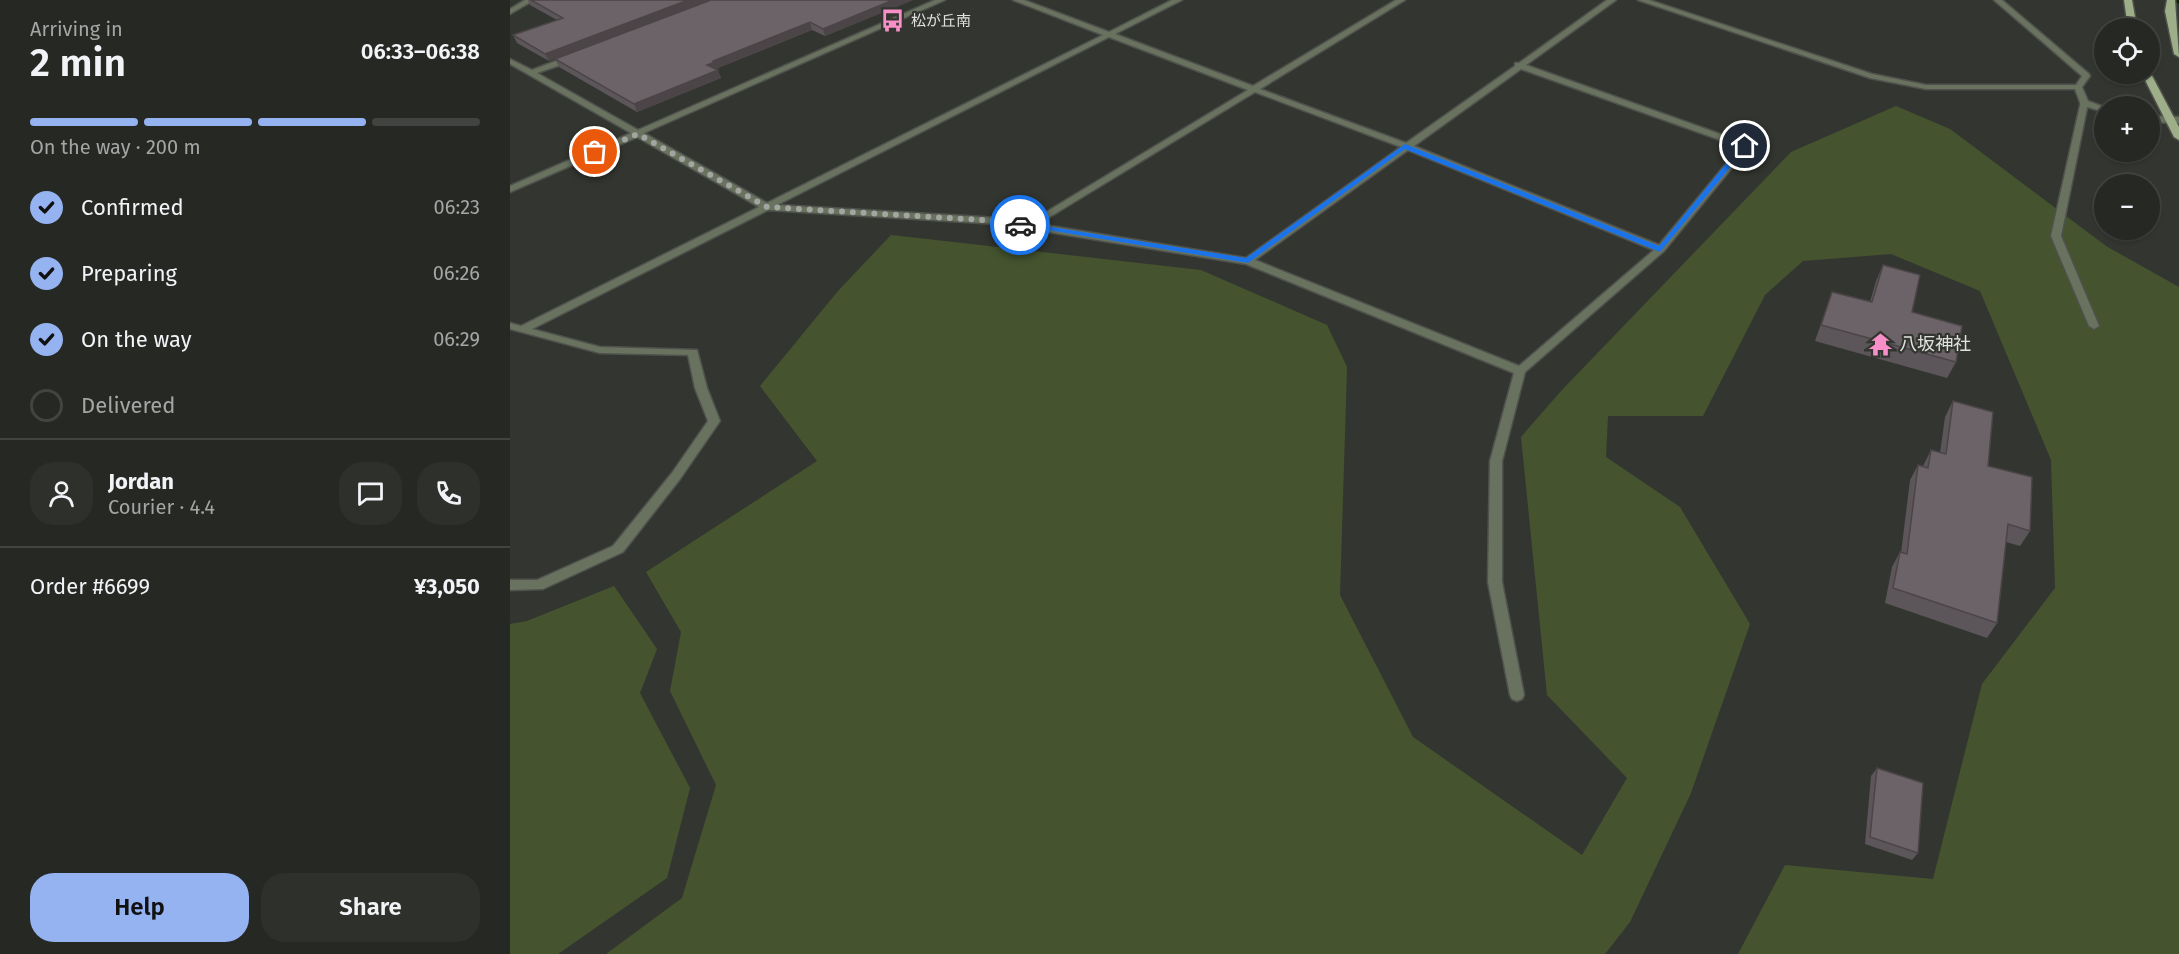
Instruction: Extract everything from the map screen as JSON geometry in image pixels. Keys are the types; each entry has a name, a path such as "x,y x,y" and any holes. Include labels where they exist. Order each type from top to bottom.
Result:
{"main road":[{"path":"2128,0 2131,18"},
{"path":"2171,0 2170,11 2179,54"},
{"path":"2152,84 2174,119 2179,137"}],"street":[{"path":"510,0 529,0"},
{"path":"510,12 529,0"},
{"path":"510,189 941,0"},
{"path":"1017,0 1405,146 1660,249"},
{"path":"523,329 1178,0"},
{"path":"1029,226 1401,0"},
{"path":"1248,261 1405,146 1612,0"},
{"path":"1642,0 1870,76 1926,87 2078,87"},
{"path":"1998,0 2085,76 2078,87"},
{"path":"531,73 585,53"},
{"path":"510,61 767,207 999,221 1248,261 1520,371"},
{"path":"1517,695 1495,582 1496,461 1520,371 1660,249 1745,146 1518,65"},
{"path":"2078,87 2084,103 2056,236 2094,326"},
{"path":"2084,103 2094,106"},
{"path":"510,326 600,350 693,352 701,388 714,421 676,476 618,549 538,585 510,585"}],"green space":[{"path":"1896,106 1950,129 2094,237 2094,240 2098,240 2179,287 2179,954 1738,954 1785,865 1933,879 1982,684 2055,588 2051,460 1980,291 1891,254 1803,261 1765,295 1703,416 1608,416 1606,457 1680,507 1750,624 1691,793 1630,922 1605,954 606,954 682,898 716,785 670,691 681,632 646,572 817,461 760,386 838,291 891,235 1201,270 1327,325 1347,367 1340,595 1413,737 1582,855 1627,778 1547,695 1521,437 1561,391 1791,152"},
{"path":"614,586 657,649 640,693 690,788 667,878 558,954 510,954 510,624 527,621"}],"building":[{"path":"531,0 688,0 545,54 513,35 563,18"},
{"path":"711,0 893,0 823,29 810,22 713,61 715,62 707,65 718,70 634,104 555,59"},
{"path":"1883,265 1920,275 1912,312 1962,326 1956,362 1821,325 1832,292 1872,302"},
{"path":"1953,401 1993,412 1988,466 2032,477 2030,531 2008,524 1997,623 1893,588 1900,552 1907,554 1918,465 1928,468 1931,450 1946,454"},
{"path":"1877,768 1923,783 1918,853 1870,837"}],"way so far":[{"path":"595,152 638,134 767,207 999,221 1020,225"}],"place":[{"name":"松が丘南","path":"893,21"},
{"name":"八坂神社","path":"1881,344"}],"route":[{"path":"1020,225 1248,261 1405,146 1660,249 1745,146"}]}
